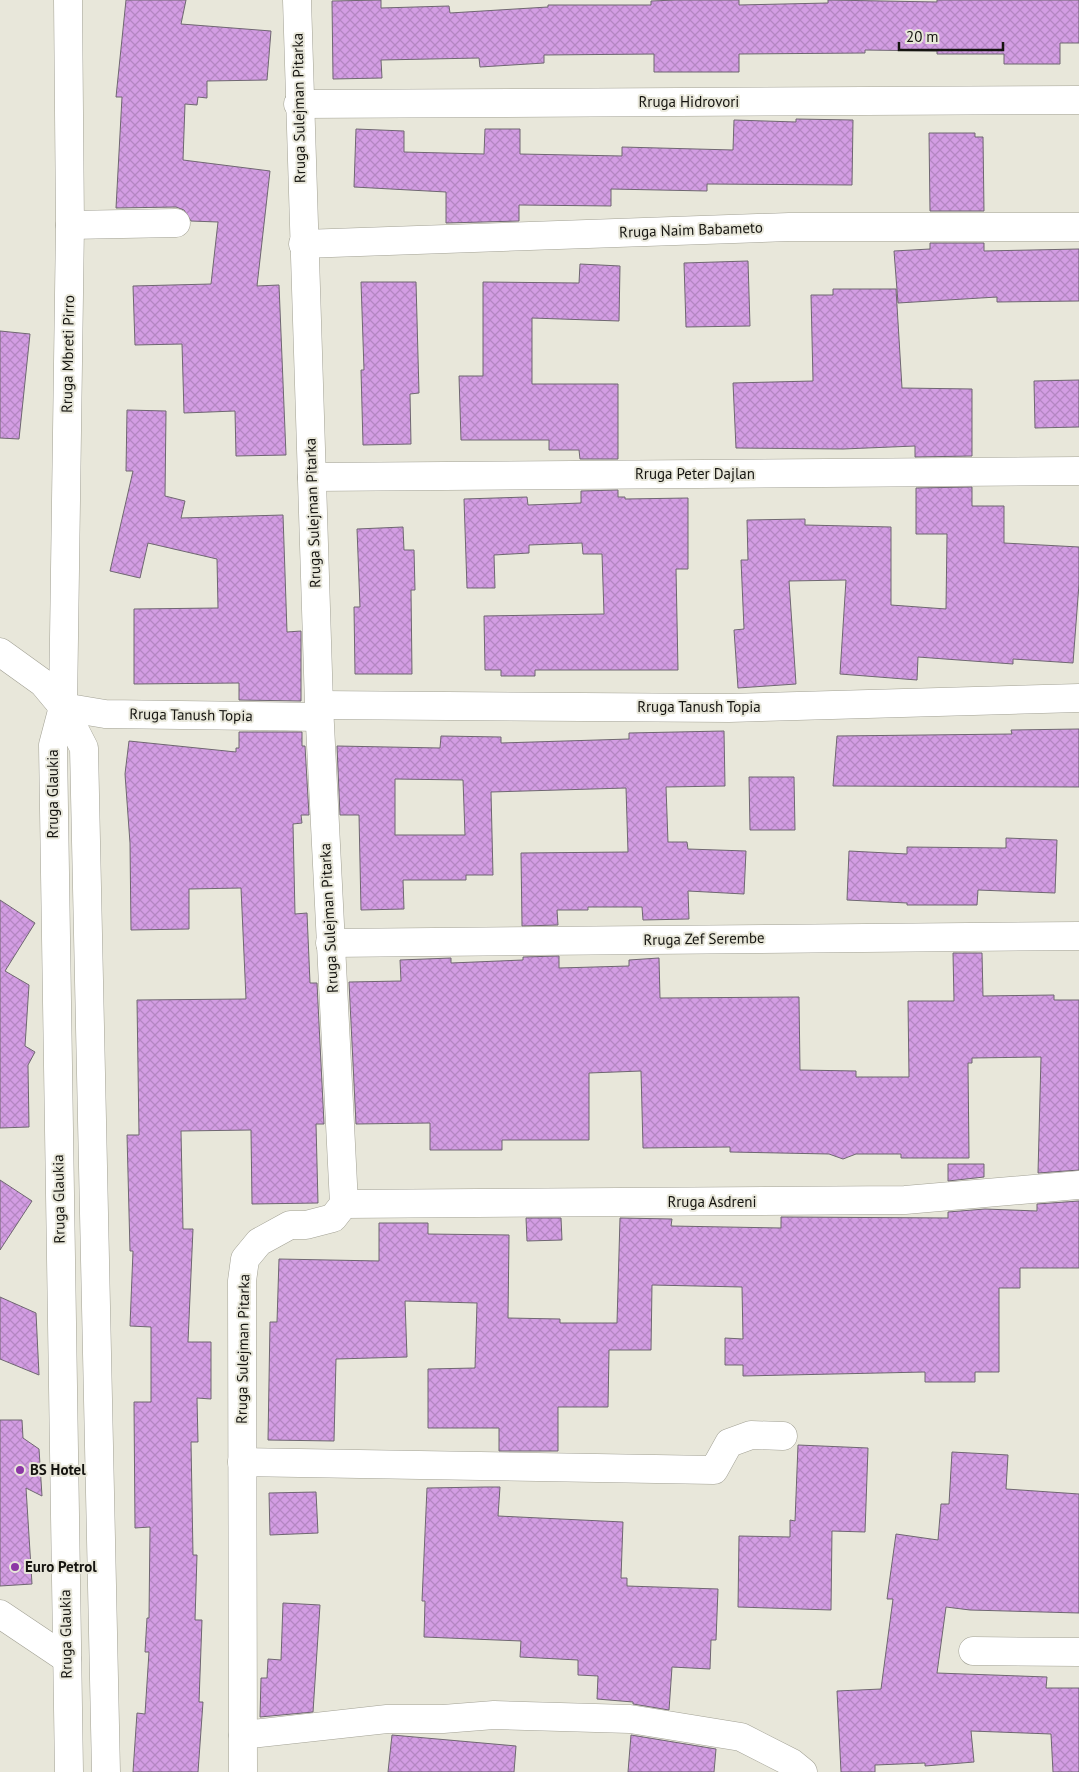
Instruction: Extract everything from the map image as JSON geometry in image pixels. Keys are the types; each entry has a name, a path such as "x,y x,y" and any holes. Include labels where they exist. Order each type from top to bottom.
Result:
{"street":[{"name":"Rruga Mbreti Pirro","path":"63,707 70,225 68,0"},
{"name":"Rruga Sulejman Pitarka","path":"243,1772 242,1281 245,1259 259,1242 290,1225 306,1225 333,1218 344,1204 319,711 298,104 297,0"},
{"name":"Rruga Hidrovori","path":"298,104 1079,100"},
{"path":"70,225 176,223"},
{"name":"Rruga Naim Babameto","path":"303,244 789,227 1079,227"},
{"name":"Rruga Peter Dajlan","path":"312,477 1079,471"},
{"path":"0,652 43,682 63,707"},
{"name":"Rruga Tanush Topia","path":"63,707 105,714 729,708 1079,698"},
{"name":"Rruga Glaukia","path":"63,707 53,745 69,1772"},
{"name":"Rruga Glaukia","path":"63,707 84,748 106,1772"},
{"name":"Rruga Zef Serembe","path":"330,943 1079,936"},
{"name":"Rruga Asdreni","path":"344,1204 905,1200 1079,1185"},
{"path":"242,1462 714,1470 729,1443 751,1435 783,1436"},
{"path":"0,1614 67,1659"},
{"path":"973,1651 1079,1652"},
{"path":"243,1735 387,1719 443,1719 494,1715 622,1718 741,1737 792,1763 803,1772"}],"building":[{"path":"126,0 186,0 181,24 271,31 267,80 207,81 207,98 198,97 197,105 185,104 183,160 270,171 257,286 279,285 286,455 236,456 235,411 184,413 182,344 135,345 133,286 211,284 218,222 191,221 184,210 176,207 116,208 122,97 116,97"},
{"path":"381,0 381,8 449,6 450,13 548,7 548,5 651,5 651,1 676,0 739,0 739,5 828,3 828,0 937,2 937,0 1079,0 1079,43 1060,43 1060,64 1004,64 1004,54 937,54 937,51 865,50 865,53 739,54 739,72 654,72 654,54 544,55 544,63 480,67 479,58 381,60 382,78 333,79 332,1"},
{"path":"796,119 853,120 852,185 707,184 707,191 611,189 611,206 519,205 519,221 446,223 446,192 354,187 356,129 404,131 404,152 484,154 485,129 520,129 520,154 622,156 622,147 733,150 734,120 796,122"},
{"path":"929,133 975,133 975,137 983,137 984,211 930,211"},
{"path":"930,243 984,243 984,251 1079,249 1079,301 997,302 997,297 898,303 894,251 930,249"},
{"path":"748,261 750,326 686,327 684,263"},
{"path":"580,264 620,266 619,321 532,318 532,384 618,384 618,459 580,459 579,450 549,450 549,440 461,440 459,376 483,376 483,282 579,283"},
{"path":"361,282 416,282 419,393 410,394 411,444 363,445 361,370 364,370"},
{"path":"833,289 896,289 902,388 972,389 972,456 915,457 915,446 843,449 736,448 733,383 813,381 811,295 833,295"},
{"path":"0,331 30,334 19,439 0,438"},
{"path":"1079,380 1079,427 1035,428 1034,381"},
{"path":"127,410 166,411 165,496 185,501 181,518 283,515 287,632 301,631 301,701 239,700 239,683 134,684 134,609 218,608 217,559 148,543 140,578 110,571 133,471 126,471"},
{"path":"972,487 972,506 1004,506 1004,543 1079,547 1079,584 1073,663 1013,659 1013,664 918,657 917,680 840,674 846,580 789,581 796,684 738,688 734,630 744,629 741,560 748,560 747,520 805,519 805,525 891,527 891,605 946,609 947,534 916,534 916,488"},
{"path":"618,490 618,497 625,497 625,499 688,498 688,569 676,569 678,670 535,670 535,676 501,676 501,670 485,670 484,616 604,614 602,554 583,554 582,543 529,545 529,553 494,555 495,588 467,588 464,499 527,497 528,505 581,503 581,491"},
{"path":"403,527 404,550 414,550 415,590 411,590 412,674 355,674 354,607 360,607 357,529"},
{"path":"1079,729 1079,787 833,786 837,736 1012,734 1011,730"},
{"path":"724,731 725,786 666,787 668,842 687,842 688,849 746,851 744,894 688,891 689,919 643,920 642,907 588,907 588,910 557,910 558,925 522,926 521,853 628,852 626,788 491,792 493,875 466,875 466,880 403,880 404,909 361,910 359,815 340,815 337,746 440,748 441,736 501,737 501,743 629,739 629,733","holes":["395,779 463,780 465,835 395,835"]},
{"path":"239,732 302,732 302,746 305,746 309,815 301,815 302,823 293,824 295,914 307,913 310,983 317,983 324,1124 316,1124 318,1203 252,1204 251,1130 181,1131 183,1229 193,1229 188,1342 211,1342 211,1399 197,1398 198,1442 191,1442 193,1555 197,1555 195,1620 202,1620 199,1702 203,1702 198,1772 133,1772 137,1713 145,1714 149,1652 145,1652 147,1618 149,1618 150,1527 135,1528 134,1402 151,1402 151,1327 130,1326 133,1251 130,1251 127,1135 139,1135 137,1000 246,999 241,888 189,889 189,929 131,930 130,843 125,774 129,741 236,752 236,748 239,748"},
{"path":"749,777 794,777 795,830 750,830"},
{"path":"1006,838 1057,840 1055,893 978,890 977,905 907,905 907,903 847,900 849,851 907,854 907,847 1006,848"},
{"path":"0,900 35,923 5,971 29,985 25,1046 35,1052 28,1065 29,1127 0,1128"},
{"path":"953,953 982,953 983,996 1054,995 1054,1000 1079,1000 1079,1170 1038,1173 1041,1057 972,1058 972,1063 968,1063 969,1158 901,1158 901,1154 856,1154 843,1159 829,1154 730,1152 730,1147 643,1148 641,1071 589,1073 589,1140 502,1140 502,1150 430,1150 430,1123 356,1124 349,982 401,981 400,960 451,958 451,963 523,960 523,957 559,956 559,968 629,966 629,960 659,958 660,998 799,997 800,1070 856,1071 856,1077 909,1077 908,1001 954,1001"},
{"path":"948,1164 984,1164 984,1177 948,1181"},
{"path":"0,1180 32,1201 0,1250"},
{"path":"1079,1201 1079,1268 1020,1268 1020,1288 999,1288 999,1372 975,1372 975,1382 925,1382 925,1372 743,1376 743,1365 725,1365 725,1338 743,1339 742,1287 652,1285 651,1350 609,1350 608,1407 558,1407 558,1451 499,1451 499,1428 428,1428 428,1369 475,1368 477,1303 405,1301 407,1357 336,1359 334,1441 268,1440 270,1322 277,1322 279,1259 379,1261 379,1223 428,1223 428,1234 509,1235 508,1318 560,1319 560,1323 617,1323 620,1218 672,1219 671,1226 781,1228 781,1217 948,1218 948,1212 985,1209 1037,1211 1037,1204"},
{"path":"526,1218 561,1218 562,1240 527,1241"},
{"path":"0,1297 36,1313 39,1375 0,1359"},
{"name":"BS Hotel","path":"0,1420 22,1420 23,1438 39,1449 42,1496 26,1488 32,1584 0,1586"},
{"path":"798,1445 868,1448 865,1532 832,1531 831,1610 738,1607 739,1536 790,1537 790,1520 795,1521"},
{"path":"952,1452 1008,1455 1006,1489 1079,1494 1079,1613 970,1610 946,1607 937,1673 1047,1677 1046,1688 1079,1688 1079,1772 1053,1772 1051,1734 971,1731 974,1762 925,1766 925,1763 875,1765 875,1772 841,1772 837,1691 881,1689 893,1599 887,1599 896,1534 938,1540 941,1504 949,1504"},
{"path":"500,1487 498,1516 623,1522 621,1578 627,1578 627,1586 718,1589 716,1640 711,1640 710,1669 672,1667 669,1710 633,1704 633,1702 597,1699 598,1676 578,1675 578,1660 520,1657 521,1641 424,1637 425,1601 422,1601 427,1488"},
{"path":"316,1492 318,1533 270,1535 269,1493"},
{"path":"283,1603 320,1605 313,1712 260,1717 261,1678 267,1678 268,1659 281,1660"},
{"path":"392,1735 516,1746 514,1772 388,1772"},
{"path":"631,1735 716,1749 714,1772 628,1772"}],"place":[{"name":"BS Hotel","path":"20,1470"},
{"name":"Euro Petrol","path":"15,1567"}]}
